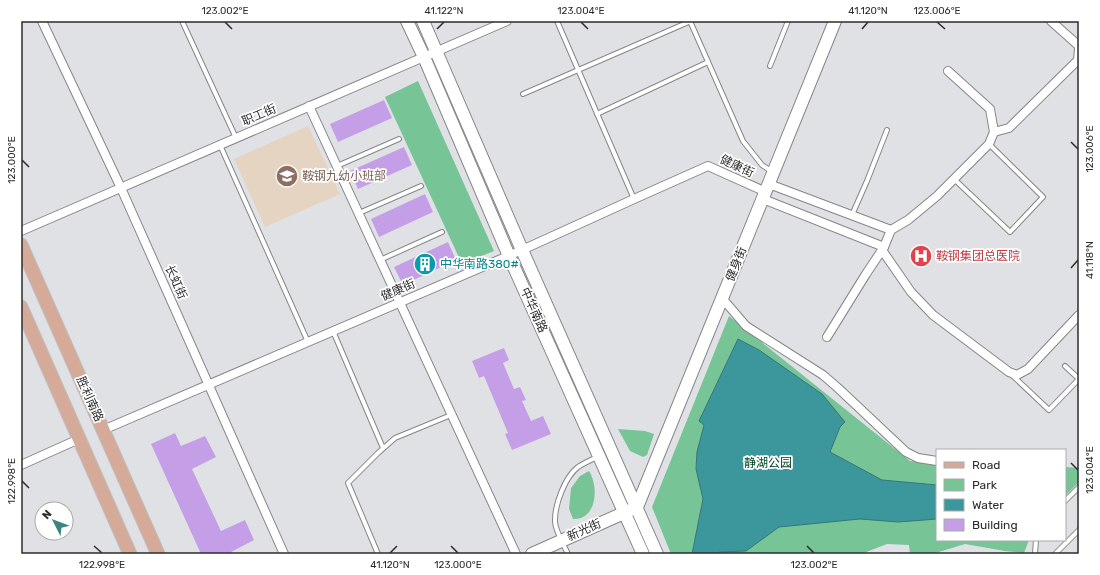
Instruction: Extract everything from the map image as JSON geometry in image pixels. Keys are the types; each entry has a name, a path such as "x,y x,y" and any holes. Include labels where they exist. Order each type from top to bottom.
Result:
{"main road":[{"name":"中华南路","path":"407,21 424,57 509,256 643,554"},
{"name":"中华南路","path":"423,21 522,250 657,554"},
{"name":"健身街","path":"637,507 835,21"},
{"name":"胜利南路","path":"21,245 158,554"},
{"path":"21,307 130,554"},
{"name":"新光街","path":"532,554 637,507"}],"street":[{"name":"长虹街","path":"42,21 121,188 284,554"},
{"name":"职工街","path":"21,231 507,21"},
{"path":"994,132 1009,128 1078,60 1079,48 1051,21"},
{"path":"827,336 883,249 891,230 908,220 954,179 989,144 994,132 990,109 948,71"},
{"path":"309,106 516,554"},
{"name":"健康街","path":"104,430 333,330 509,256 634,198 708,166 768,187"},
{"path":"768,187 852,215 891,230"},
{"path":"768,187 883,249 911,292 933,315 1008,372 1017,375 1028,369 1079,315"},
{"path":"722,298 746,326 823,375 906,452 918,458 936,461"},
{"path":"21,465 79,439"}],"lane":[{"path":"182,21 236,138"},
{"path":"557,21 634,198"},
{"path":"523,94 691,21 743,140 762,165 768,187"},
{"path":"770,66 788,21"},
{"path":"597,114 708,62"},
{"path":"852,215 887,130"},
{"path":"337,166 399,139"},
{"path":"220,144 308,342"},
{"path":"954,179 1010,232 1044,197 989,144"},
{"path":"358,214 421,186"},
{"path":"380,260 442,232"},
{"path":"333,330 383,448"},
{"path":"1008,372 1050,410 1079,379 1065,366"},
{"path":"378,554 348,483 395,438 451,414"},
{"path":"568,554 561,541 554,521 558,501 566,482 578,467 599,456"},
{"path":"1066,500 1079,487"},
{"path":"1056,554 1079,530"},
{"path":"1035,554 1036,541"}],"shaded area":[{"name":"鞍钢九幼小班部","path":"308,126 340,194 265,227 234,159"}],"green space":[{"path":"418,81 494,251 462,264 385,97"},
{"name":"静湖公园","path":"729,316 910,461 936,464 936,541 1029,541 1024,553 965,544 932,554 910,554 909,545 887,544 861,554 671,554 652,507"},
{"path":"618,429 645,431 654,434 647,455 643,457 630,451"},
{"path":"1066,467 1079,468 1079,482 1066,495"},
{"path":"589,471 594,485 594,501 587,514 581,518 573,519 569,509 571,488 580,476"}],"water":[{"name":"静湖公园","path":"738,339 759,350 822,394 845,422 840,427 830,452 882,480 936,485 936,519 898,522 860,519 779,527 746,551 719,552 717,554 692,554 703,499 696,469 697,452 704,425 699,421"}],"building":[{"path":"384,100 392,118 338,142 330,124"},
{"path":"404,147 412,165 358,189 350,171"},
{"path":"425,194 433,212 379,237 371,219"},
{"name":"中华南路380#","path":"448,242 456,260 403,285 394,267"},
{"path":"504,348 509,360 503,363 514,389 520,387 526,400 522,401 531,421 543,416 551,434 512,450 505,434 508,433 484,376 479,378 472,361"},
{"path":"175,433 181,446 205,436 216,457 192,469 221,531 245,520 254,540 231,552 232,554 201,554 151,444"}],"place":[{"name":"鞍钢九幼小班部","path":"287,176"},
{"name":"鞍钢集团总医院","path":"921,256"},
{"name":"中华南路380#","path":"425,264"}]}
